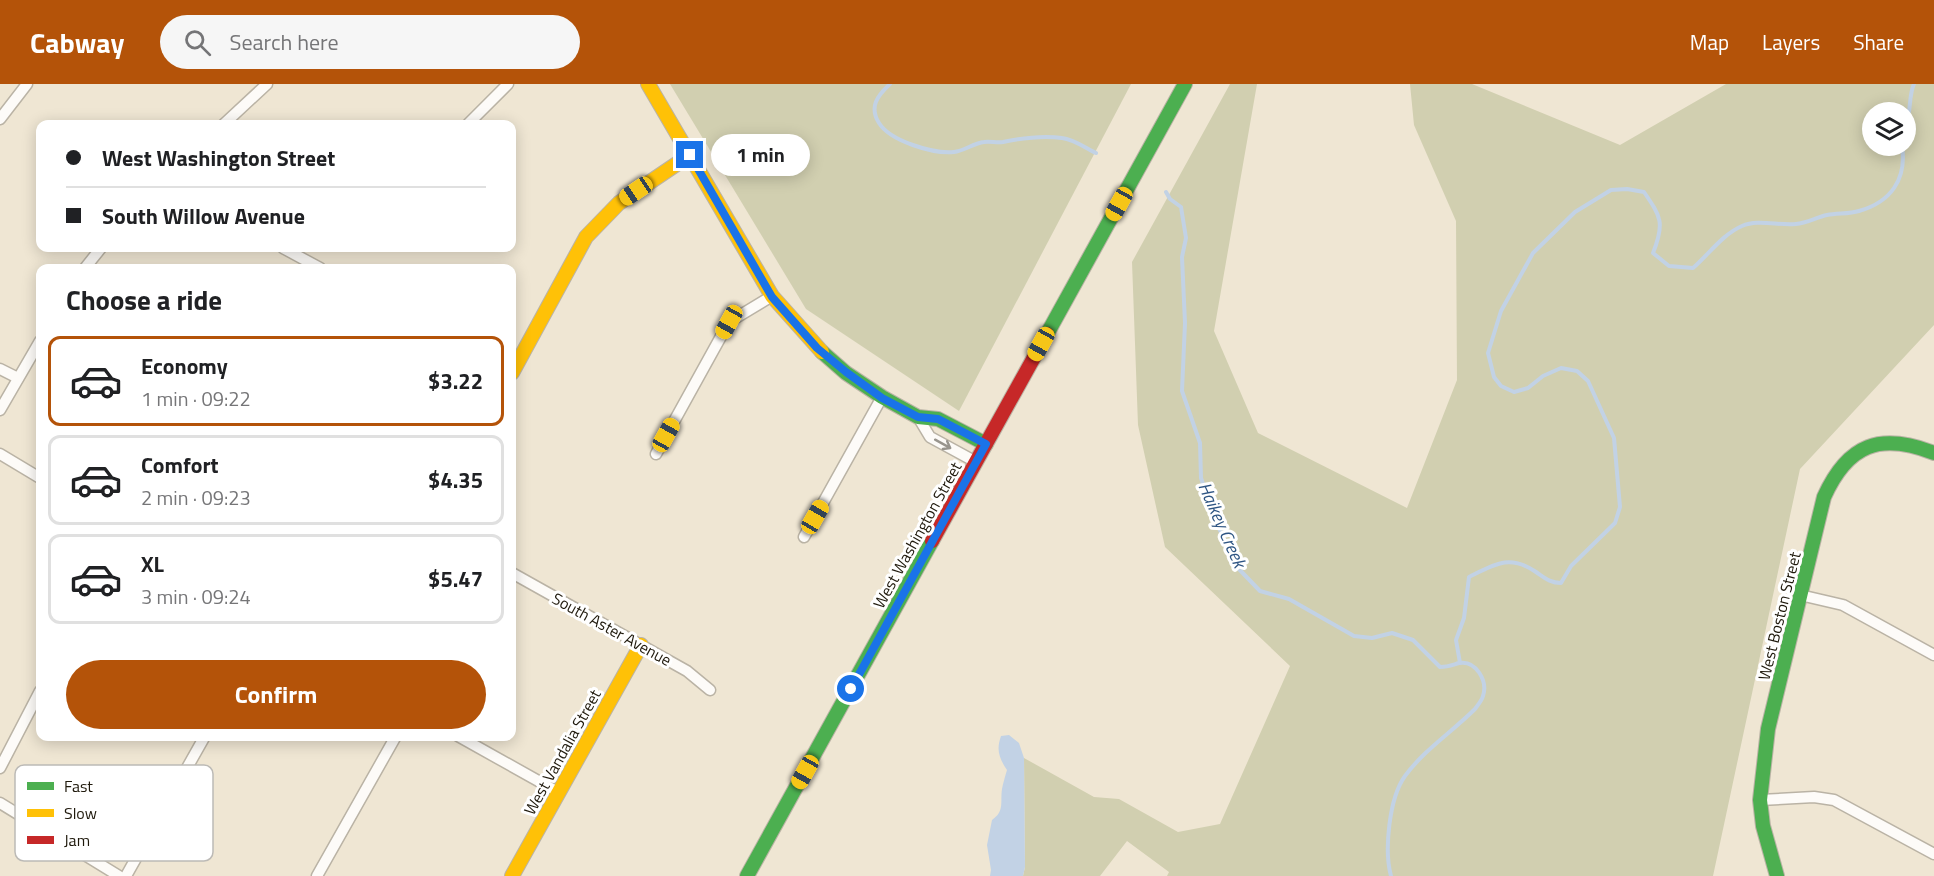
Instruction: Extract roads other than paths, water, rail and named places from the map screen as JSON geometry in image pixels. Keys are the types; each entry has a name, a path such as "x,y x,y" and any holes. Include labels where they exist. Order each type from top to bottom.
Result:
{"street":[{"path":"0,119 27,84"},
{"path":"228,120 267,84"},
{"path":"472,120 508,84"},
{"path":"648,84 772,297 817,348 882,398 918,417 938,419 986,444"},
{"name":"West Washington Street","path":"747,876 1185,84"},
{"path":"516,366 586,237 619,203 690,155"},
{"path":"88,264 98,252"},
{"path":"290,252 313,264"},
{"path":"656,454 729,322 772,297"},
{"path":"0,410 36,348"},
{"path":"0,369 18,378"},
{"path":"804,537 882,398"},
{"path":"918,417 930,437 976,462"},
{"name":"West Boston Street","path":"1777,876 1763,826 1760,800 1768,729 1824,497 1842,463 1858,452 1876,445 1895,443 1934,453"},
{"path":"0,454 36,476"},
{"name":"South Aster Avenue","path":"516,575 687,671 710,690"},
{"path":"1800,595 1833,602 1850,609 1934,655"},
{"name":"West Vandalia Street","path":"512,876 641,645"},
{"path":"0,768 36,699"},
{"path":"189,765 202,741"},
{"path":"317,876 393,741"},
{"path":"467,741 558,792"},
{"path":"1760,800 1814,797 1834,800 1934,854"},
{"path":"0,803 15,812"},
{"path":"95,861 119,876"},
{"path":"126,876 134,861"}],"water":[{"path":"1009,735 1019,743 1024,758 1025,867 1023,876 990,876 987,845 992,820 1000,810 1007,770 1000,758 999,746 1001,736"}],"waterway":[{"name":"Haikey Creek","path":"890,84 876,102 876,117 892,135 913,145 935,151 954,152 984,142 1047,137 1071,140 1096,153"},
{"path":"1910,102 1914,84"},
{"path":"1460,663 1456,640 1464,618 1469,577 1495,565 1510,562 1527,567 1548,580 1561,583 1571,566 1615,523 1620,507 1614,438 1588,381 1577,371 1561,368 1543,376 1528,388 1514,392 1501,386 1494,377 1488,353 1501,311 1533,253 1575,212 1611,190 1627,189 1644,192 1657,214 1660,227 1653,253 1669,266 1693,268 1722,239 1742,226 1755,223 1800,223 1827,215 1859,211 1880,202 1894,188 1899,179 1903,156"},
{"name":"Haikey Creek","path":"1166,192 1170,199 1181,207 1186,238 1182,257 1185,323 1182,391 1200,443 1201,478 1214,517 1236,566 1260,591 1289,599 1354,636 1372,638 1392,633 1413,640 1440,667 1459,663 1471,665 1479,673 1484,684 1483,696 1475,709 1421,758 1405,776 1400,786 1395,797 1389,825 1388,853 1391,876"}]}
